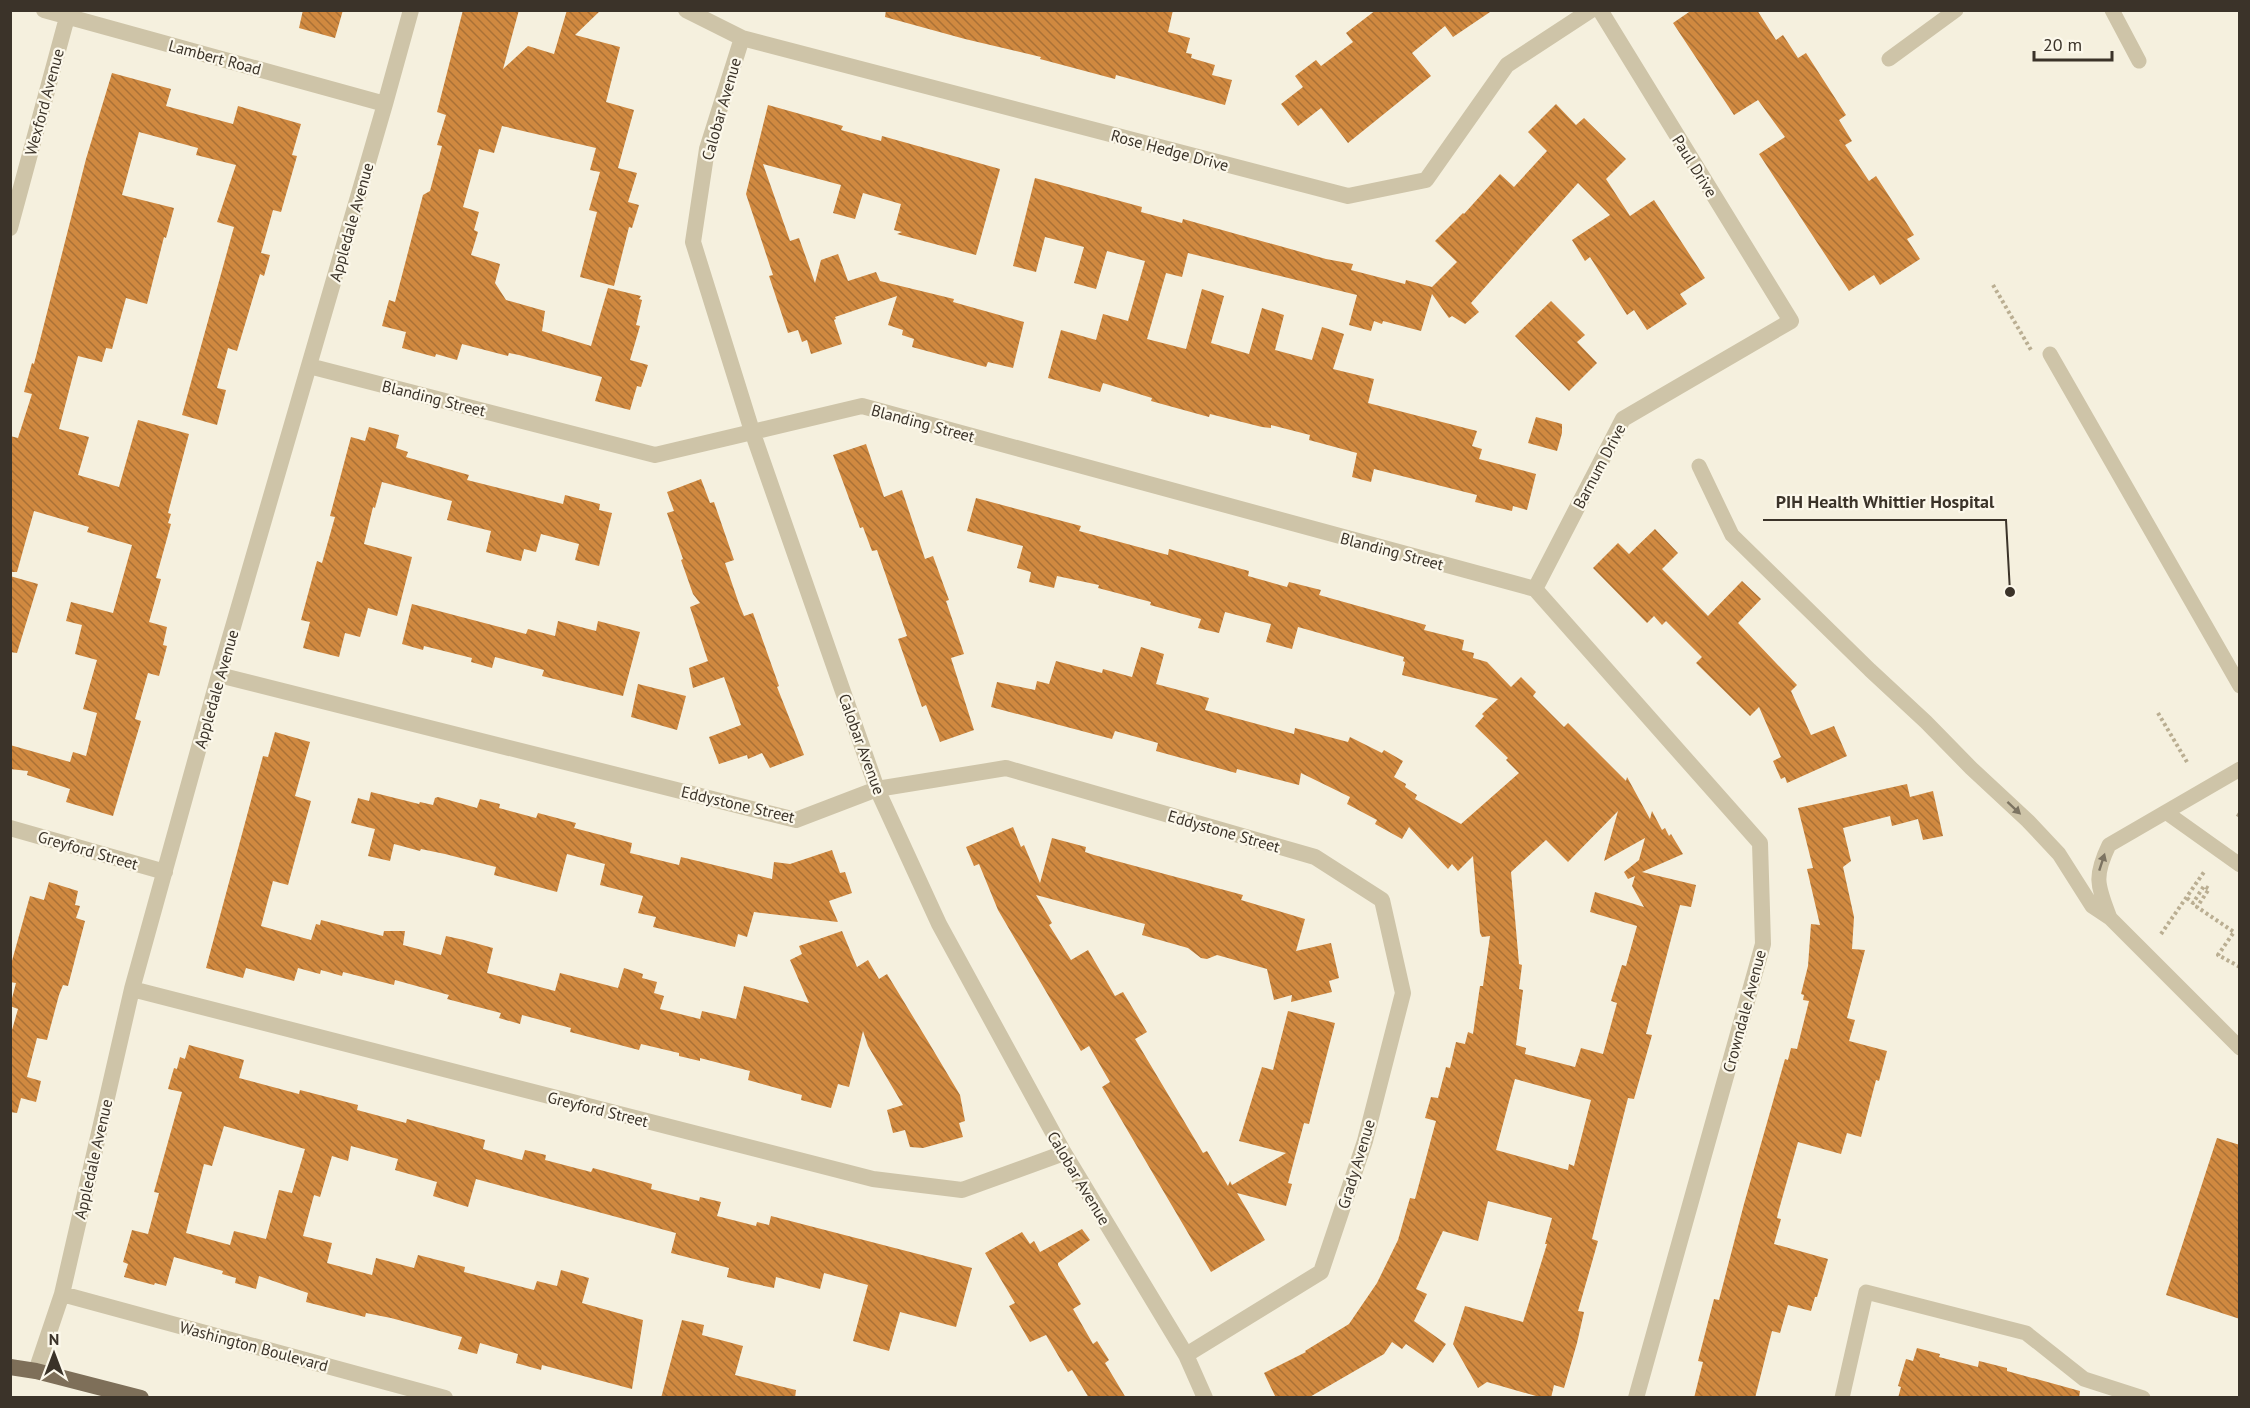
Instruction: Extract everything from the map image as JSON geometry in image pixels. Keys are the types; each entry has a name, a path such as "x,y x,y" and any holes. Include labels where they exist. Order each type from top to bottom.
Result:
{"main road":[{"path":"10,1355 36,1371"},
{"path":"10,1367 36,1371 141,1398"}],"street":[{"name":"Lambert Road","path":"44,10 68,14 386,104"},
{"name":"Appledale Avenue","path":"36,1371 62,1294 132,989 219,675 386,104 411,10"},
{"name":"Rose Hedge Drive","path":"686,10 742,39 1348,196 1426,180 1507,65 1591,10"},
{"name":"Paul Drive","path":"1600,10 1791,321"},
{"name":"Wexford Avenue","path":"10,228 68,14"},
{"name":"Calobar Avenue","path":"742,39 707,149 693,242 752,431 877,789 939,924 1064,1153 1186,1355 1205,1398"},
{"name":"Barnum Drive","path":"1535,589 1623,419 1791,321"},
{"name":"Blanding Street","path":"309,366 655,455 862,406 1535,589"},
{"name":"Crowndale Avenue","path":"1535,589 1760,843 1763,944 1636,1398"},
{"name":"Eddystone Street","path":"219,675 796,820 877,789 1006,768 1315,857 1382,900"},
{"name":"Greyford Street","path":"10,828 165,872"},
{"name":"Grady Avenue","path":"1186,1355 1321,1272 1365,1141 1403,993 1382,900"},
{"name":"Greyford Street","path":"132,989 873,1179 962,1190 1064,1153"},
{"name":"Washington Boulevard","path":"62,1294 445,1398"}],"lane":[{"path":"1889,59 1956,10"},
{"path":"2112,10 2139,61"},
{"path":"2050,354 2240,686"},
{"path":"1699,466 1732,535 1869,670 2028,821 2059,854 2092,906 2110,918 2240,1048"},
{"path":"2110,918 2098,885 2100,865 2109,845 2240,769"},
{"path":"2167,813 2240,865"},
{"path":"1842,1398 1866,1292 2026,1333 2084,1379 2144,1398"}],"path":[{"path":"2158,713 2187,762"},
{"path":"2162,934 2204,872"},
{"path":"2187,898 2193,903 2204,886 2209,889 2197,907 2234,932 2218,955 2240,967"}],"building":[{"path":"303,10 343,10 335,38 299,28"},
{"path":"463,10 519,10 503,69 528,46 554,54 567,10 601,10 575,35 620,47 606,102 634,110 618,168 637,173 628,202 639,205 632,228 629,227 614,286 580,277 597,212 589,210 600,172 590,170 596,148 502,126 494,153 479,149 463,207 479,212 474,230 478,232 471,255 500,264 495,283 506,300 545,311 542,331 591,346 608,288 641,296 636,325 640,326 630,360 648,365 641,387 637,386 630,410 595,401 602,377 519,355 509,353 508,356 462,344 457,360 436,354 435,357 402,348 406,332 382,326 389,300 395,302 423,195 430,191 442,146 437,145 446,115 437,112"},
{"path":"886,10 1173,10 1168,32 1190,38 1186,53 1192,54 1191,58 1215,65 1212,75 1232,80 1225,105 1116,75 1115,79 1040,59 1041,57 885,17"},
{"path":"1376,10 1493,10 1453,37 1445,26 1412,53 1431,76 1348,143 1321,108 1298,126 1281,104 1303,87 1295,76 1316,60 1321,66 1353,42 1346,33"},
{"path":"1692,10 1757,10 1776,40 1783,35 1798,58 1806,53 1846,115 1839,120 1852,141 1845,145 1869,181 1876,176 1914,235 1907,239 1920,259 1880,285 1874,275 1849,291 1759,154 1785,137 1758,100 1734,115 1673,23"},
{"path":"112,73 171,89 166,106 233,124 238,106 301,124 292,155 297,156 281,212 273,210 261,253 270,255 264,276 260,274 237,351 228,348 217,388 226,390 217,425 182,415 234,227 217,222 236,165 196,155 198,148 139,132 122,195 174,208 166,238 164,237 147,304 126,298 112,349 106,348 102,362 78,356 59,429 89,437 78,475 119,487 138,420 189,434 168,513 171,514 168,523 171,524 156,578 161,579 149,622 167,627 163,645 167,646 159,676 148,673 135,719 141,721 113,816 66,802 70,789 27,775 28,771 10,769 10,745 70,762 73,752 86,756 97,713 83,709 97,660 75,654 82,625 66,621 71,602 113,613 132,545 87,532 89,527 34,511 17,572 10,572 10,436 18,438 32,394 24,392 32,363 34,364 86,159"},
{"path":"1556,104 1576,125 1584,118 1626,159 1606,179 1630,216 1654,200 1705,278 1680,294 1687,304 1647,330 1634,310 1627,315 1590,257 1585,261 1572,240 1610,215 1578,183 1471,303 1479,312 1465,324 1452,316 1449,318 1432,294 1421,331 1383,321 1382,324 1374,321 1371,331 1349,325 1357,295 1188,253 1182,277 1166,273 1147,339 1186,349 1202,289 1224,296 1211,343 1249,354 1262,308 1284,315 1275,350 1312,360 1322,327 1344,334 1333,369 1374,379 1368,403 1477,431 1472,446 1482,449 1479,459 1536,474 1527,510 1513,506 1512,511 1475,502 1477,495 1374,469 1371,482 1352,477 1357,453 1309,440 1310,435 1271,425 1271,428 1262,427 1210,414 1209,417 1151,401 1152,398 1103,383 1100,392 1048,378 1061,330 1096,340 1103,314 1128,321 1145,261 1107,251 1096,289 1074,283 1084,247 1045,237 1036,272 1013,266 1035,178 1142,207 1141,212 1182,223 1183,219 1326,259 1353,264 1351,270 1405,284 1406,280 1432,287 1457,262 1435,241 1464,214 1500,174 1514,187 1547,151 1528,132"},
{"path":"768,105 843,126 841,130 881,141 882,136 1000,169 976,255 897,234 902,232 894,230 901,204 863,193 855,219 833,213 841,185 763,164 790,241 799,238 815,283 821,260 838,254 848,281 876,272 880,281 954,299 953,302 1024,322 1013,368 988,362 986,367 912,347 914,339 902,335 903,330 888,325 897,296 835,317 842,344 811,354 807,340 802,342 798,330 788,333 769,276 773,275 746,194"},
{"path":"1551,301 1585,335 1577,342 1597,363 1569,391 1515,336"},
{"path":"1536,417 1562,424 1557,451 1528,443"},
{"path":"369,427 399,435 396,448 408,452 406,457 469,475 467,480 563,504 565,495 600,504 599,510 612,513 599,566 575,560 579,544 541,534 536,552 524,549 521,561 486,552 491,531 447,520 452,501 382,482 364,544 412,557 397,616 368,608 360,637 345,633 339,657 303,648 310,622 301,620 317,561 322,563 335,517 330,516 351,437 365,441"},
{"path":"866,444 884,497 902,490 925,559 933,556 949,600 946,601 964,654 951,658 974,730 940,742 926,705 922,707 898,639 907,636 877,550 872,551 863,527 860,528 833,455"},
{"path":"701,479 710,503 714,502 734,560 725,563 739,604 744,616 753,613 779,686 777,687 804,755 770,768 762,753 748,759 747,755 719,764 709,737 741,725 724,677 693,688 689,668 708,661 690,607 700,603 693,594 667,513 674,511 667,492"},
{"path":"976,498 1081,526 1079,531 1168,555 1169,549 1249,571 1248,576 1287,587 1289,582 1321,590 1319,595 1426,625 1424,630 1464,640 1462,650 1474,653 1473,658 1487,662 1511,687 1521,677 1536,692 1533,696 1564,727 1568,723 1626,781 1627,777 1650,819 1652,811 1662,830 1665,828 1669,836 1671,834 1683,854 1642,872 1696,885 1691,907 1680,905 1646,1034 1652,1035 1634,1099 1628,1098 1592,1239 1598,1241 1578,1311 1584,1312 1577,1343 1564,1388 1554,1385 1551,1398 1543,1398 1487,1382 1478,1388 1453,1344 1465,1306 1523,1322 1547,1244 1545,1244 1552,1218 1488,1201 1478,1241 1443,1231 1416,1289 1427,1294 1414,1321 1446,1344 1433,1363 1406,1344 1402,1349 1392,1342 1384,1354 1308,1398 1276,1398 1264,1373 1306,1352 1349,1324 1377,1283 1398,1240 1410,1198 1415,1199 1436,1121 1425,1118 1431,1097 1438,1098 1446,1067 1450,1068 1456,1042 1465,1044 1468,1032 1473,1034 1480,986 1483,986 1490,936 1482,937 1480,933 1473,856 1458,871 1452,864 1448,869 1409,827 1402,839 1375,824 1377,820 1347,804 1350,797 1301,773 1299,785 1237,769 1236,773 1156,751 1158,743 1115,731 1112,739 991,707 997,682 1035,690 1037,681 1049,684 1056,661 1102,673 1103,669 1132,677 1141,647 1164,654 1156,684 1209,698 1205,710 1294,734 1295,728 1348,742 1350,737 1382,753 1384,750 1403,761 1394,777 1406,784 1405,787 1417,795 1415,799 1461,824 1519,773 1506,760 1508,758 1475,726 1484,716 1482,714 1498,699 1402,675 1404,657 1298,627 1292,649 1266,642 1271,624 1225,612 1219,633 1198,628 1201,619 1150,605 1151,602 1098,588 1099,585 1057,576 1054,588 1029,582 1031,572 1017,568 1023,546 967,531","holes":["1618,811 1604,861 1645,838 1639,860 1624,872 1628,879 1635,876 1632,886 1644,907 1595,892 1590,912 1637,926 1626,966 1622,965 1611,1001 1617,1003 1603,1054 1581,1048 1575,1067 1525,1054 1526,1048 1516,1045 1523,990 1519,989 1522,965 1519,964 1511,872 1546,840 1568,862","1515,1079 1591,1100 1574,1166 1569,1164 1568,1170 1496,1150"]},
{"path":"1655,529 1678,553 1662,569 1708,616 1742,581 1761,599 1738,623 1797,685 1791,691 1811,735 1834,726 1847,756 1787,783 1785,777 1781,779 1773,761 1781,757 1759,707 1750,716 1696,663 1702,657 1666,621 1662,625 1654,616 1647,623 1593,568 1618,543 1629,554"},
{"path":"10,576 38,584 17,653 10,652"},
{"path":"412,604 526,634 528,629 555,636 558,621 596,631 598,621 640,632 623,696 542,676 544,670 495,657 492,668 471,662 472,658 424,646 423,650 402,644"},
{"path":"638,684 686,696 677,730 631,717"},
{"path":"275,732 310,742 295,796 311,801 288,885 273,881 261,926 311,940 316,924 320,925 321,920 383,936 384,931 405,931 403,945 441,955 446,936 493,948 487,973 555,991 560,973 618,988 624,968 643,974 642,978 657,982 654,993 664,996 660,1009 700,1019 702,1011 736,1019 744,986 809,1003 790,960 802,954 799,946 842,931 857,967 868,960 879,979 887,974 960,1095 965,1121 959,1123 963,1137 923,1148 910,1147 905,1130 893,1133 887,1110 903,1105 868,1046 863,1031 849,1087 838,1084 831,1108 801,1100 802,1095 748,1080 750,1071 700,1058 700,1061 679,1056 679,1053 641,1044 639,1050 570,1032 571,1028 522,1015 520,1024 499,1018 501,1013 447,999 449,995 395,980 394,985 343,972 342,976 321,970 320,974 298,968 294,981 246,968 243,978 206,968 263,756 268,757"},
{"path":"1907,784 1910,797 1933,791 1943,836 1923,840 1918,819 1892,826 1890,816 1843,828 1851,861 1843,867 1854,917 1852,949 1865,950 1847,1018 1855,1020 1849,1041 1887,1051 1879,1081 1876,1080 1861,1137 1847,1133 1841,1154 1798,1142 1778,1213 1777,1218 1781,1219 1774,1244 1828,1259 1817,1297 1815,1297 1811,1311 1788,1305 1780,1333 1772,1331 1755,1398 1694,1398 1703,1362 1698,1361 1714,1299 1719,1300 1785,1059 1788,1060 1791,1048 1797,1049 1809,1001 1803,1000 1804,995 1801,994 1808,966 1811,924 1820,925 1807,869 1813,868 1798,808"},
{"path":"371,792 419,804 420,802 433,805 435,798 438,797 477,808 480,799 500,804 499,808 536,818 538,813 576,823 574,828 632,843 630,853 679,865 681,857 772,879 774,862 790,864 832,850 840,873 845,872 852,893 829,901 838,922 754,912 747,937 738,934 735,947 653,927 656,917 638,913 643,896 600,885 605,864 567,854 557,892 494,875 496,867 421,849 420,851 394,844 390,861 368,856 375,829 351,823 358,798 369,801"},
{"path":"1013,827 1021,847 1024,845 1040,883 1052,838 1086,847 1085,852 1094,855 1243,895 1241,900 1305,919 1296,951 1331,943 1339,978 1329,981 1332,992 1291,1002 1292,995 1274,1000 1267,969 1217,955 1207,959 1201,958 1188,948 1142,935 1145,924 1036,895 1052,923 1049,925 1071,960 1088,950 1115,996 1123,992 1147,1032 1135,1039 1203,1153 1207,1151 1228,1186 1230,1181 1232,1185 1286,1153 1239,1141 1262,1067 1273,1070 1288,1011 1335,1023 1309,1124 1304,1123 1288,1183 1292,1184 1286,1206 1237,1193 1265,1240 1211,1272 1102,1087 1110,1082 1089,1046 1081,1051 998,910 979,864 974,866 966,847"},
{"path":"49,882 78,891 75,905 80,906 76,918 85,921 68,986 63,985 59,995 47,1040 37,1038 27,1077 41,1081 36,1102 21,1098 17,1113 10,1112 10,1037 18,1009 10,1006 16,983 10,982 10,968 30,896 44,900"},
{"path":"189,1045 244,1060 239,1078 299,1094 300,1090 358,1105 357,1110 406,1123 407,1119 485,1140 483,1149 522,1160 525,1150 546,1155 545,1160 591,1172 593,1168 652,1184 651,1189 699,1201 700,1197 721,1202 717,1216 756,1226 757,1222 769,1225 771,1216 972,1268 956,1327 900,1312 889,1351 853,1341 868,1285 824,1273 820,1289 776,1277 774,1288 727,1277 729,1268 671,1253 676,1233 476,1179 468,1207 433,1196 437,1182 395,1170 398,1159 351,1146 348,1161 332,1156 320,1197 314,1195 303,1236 332,1243 327,1263 372,1275 376,1258 414,1268 418,1255 465,1267 464,1272 534,1290 537,1281 557,1286 561,1270 589,1278 582,1303 643,1320 632,1389 542,1365 541,1370 516,1363 518,1354 480,1343 477,1354 458,1349 462,1337 391,1318 366,1313 365,1317 306,1302 308,1293 259,1276 256,1289 235,1283 236,1278 222,1274 223,1271 174,1257 166,1286 124,1277 128,1264 123,1262 132,1230 148,1234 159,1193 154,1192 182,1092 168,1089 180,1057 185,1059","holes":["224,1126 305,1149 292,1193 279,1190 266,1239 234,1231 230,1245 186,1233 204,1164 212,1166"]},
{"path":"2217,1138 2240,1145 2240,1319 2166,1295"},
{"path":"1082,1229 1090,1240 1058,1265 1081,1304 1073,1309 1093,1344 1097,1341 1109,1360 1105,1363 1126,1398 1089,1398 1072,1370 1068,1372 1046,1335 1030,1342 1009,1306 1015,1303 985,1253 1022,1232 1030,1244 1034,1241 1040,1252"},
{"path":"682,1320 704,1325 702,1335 743,1346 735,1375 796,1390 795,1398 661,1398"},
{"path":"1917,1348 1940,1354 1939,1357 1978,1367 1979,1361 2007,1368 2007,1371 2080,1391 2079,1398 1898,1398 1901,1387 1898,1386 1906,1359 1913,1361"}],"place":[{"name":"PIH Health Whittier Hospital","path":"2010,592"}]}
